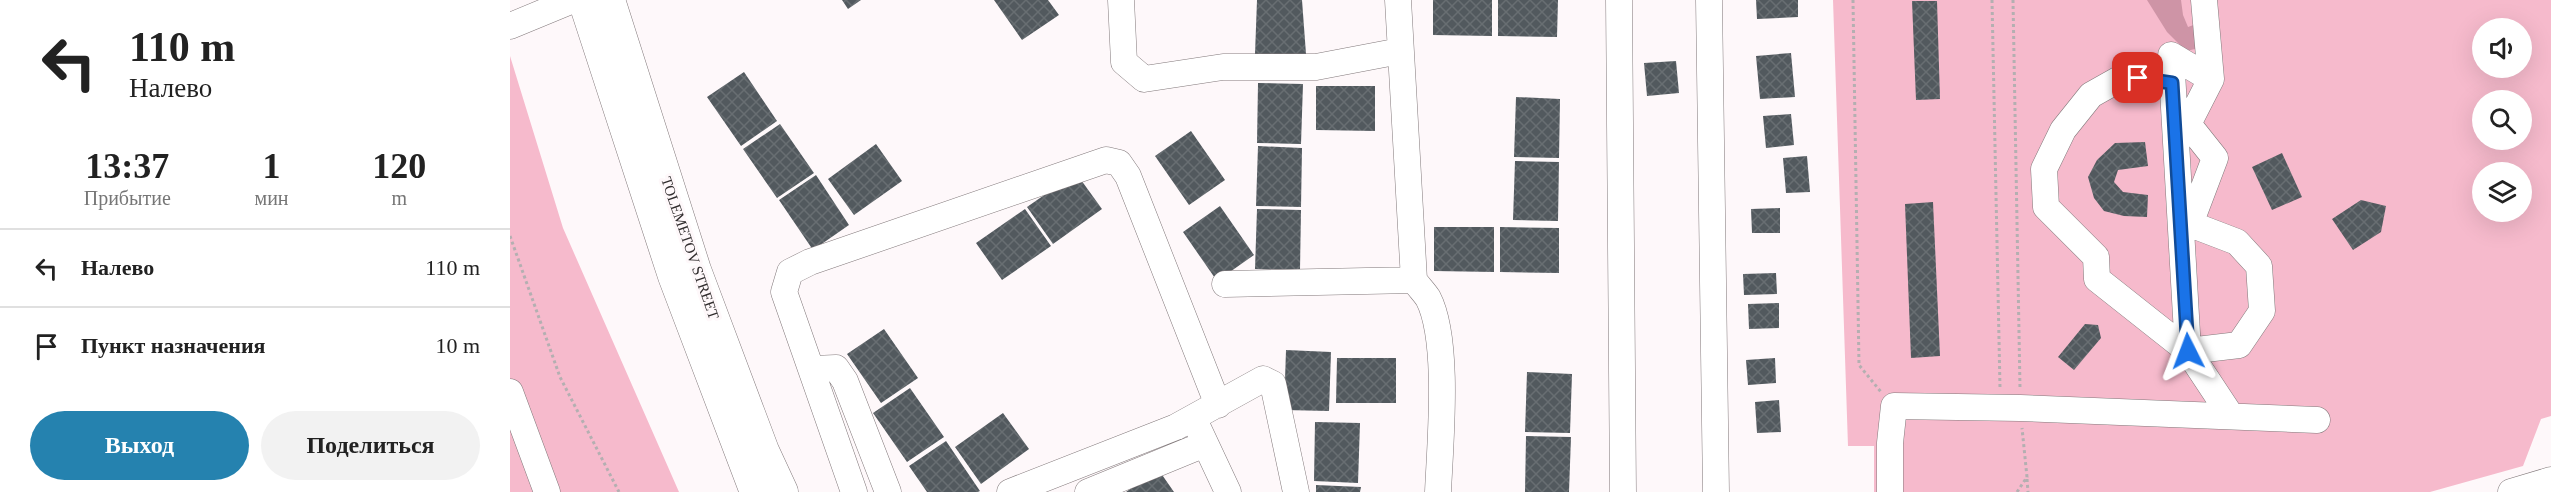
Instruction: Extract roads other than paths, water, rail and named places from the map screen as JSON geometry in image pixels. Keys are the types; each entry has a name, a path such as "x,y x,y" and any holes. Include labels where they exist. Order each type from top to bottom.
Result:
{"main road":[{"name":"TOLEMETOV STREET","path":"584,0 674,276 756,492"},
{"name":"TOLEMETOV STREET","path":"609,0 695,270 763,451 782,492"}],"street":[{"path":"510,26 573,0"},
{"path":"1121,0 1124,63 1144,79 1223,67 1316,67 1400,51"},
{"path":"1398,0 1414,280 1428,299 1437,329 1442,388 1438,492"},
{"path":"1619,0 1623,492"},
{"path":"1708,0 1716,492"},
{"path":"2188,351 2239,345 2262,311 2259,266 2237,242 2190,224 2216,158 2188,124 2211,79 2204,0"},
{"path":"2188,351 2171,55 2211,79"},
{"path":"2172,83 2123,77 2091,95 2063,130 2044,169 2046,207 2096,257 2097,279 2188,351 2231,417"},
{"path":"854,492 813,369 784,292 790,272 810,262 1106,160 1119,163 1128,176 1218,405"},
{"path":"1225,284 1414,280"},
{"path":"813,369 836,368 845,381 888,492"},
{"path":"1010,492 1176,427 1263,379 1273,384 1296,492"},
{"path":"510,392 547,492"},
{"path":"1890,492 1890,443 1894,406 2010,408 2317,420"},
{"path":"1194,417 1228,492"},
{"path":"1088,492 1205,444"},
{"path":"2511,492 2551,480"}]}
